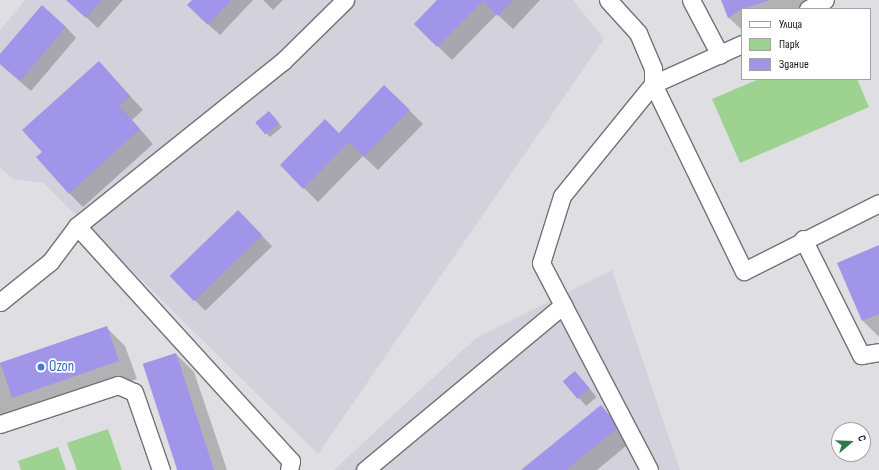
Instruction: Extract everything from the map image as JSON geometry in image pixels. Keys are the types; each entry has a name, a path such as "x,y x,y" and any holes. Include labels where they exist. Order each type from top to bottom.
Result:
{"street":[{"path":"0,302 50,262 77,226 283,61 345,0"},
{"path":"608,0 638,33 653,69 653,84 744,271 803,239 879,203"},
{"path":"692,0 720,55"},
{"path":"810,8 825,0"},
{"path":"648,470 541,263 562,196 653,84 741,44"},
{"path":"77,226 291,461 289,470"},
{"path":"803,239 861,355 879,352"},
{"path":"365,470 563,305"},
{"path":"0,424 118,385 134,392 161,470"}],"shaded area":[{"path":"25,0 573,0 604,39 318,454 43,183 13,179 0,167 0,30"},
{"path":"612,270 680,470 334,470 476,338"}],"green space":[{"path":"757,80 857,80 869,107 740,163 712,99"},
{"path":"108,429 122,470 77,470 67,443"},
{"path":"58,447 66,470 21,470 18,461"}],"building":[{"path":"66,0 102,0 86,18"},
{"path":"192,0 232,0 208,25 187,5"},
{"path":"437,0 513,0 498,16 483,1 437,47 414,24"},
{"path":"721,0 770,0 741,8 741,10 728,18"},
{"path":"42,5 66,27 20,81 0,64 0,54"},
{"path":"99,61 130,96 119,106 140,129 69,194 36,157 42,152 22,130"},
{"path":"384,85 410,110 364,157 349,142 303,189 280,165 325,119 339,133"},
{"path":"269,111 279,123 265,135 255,123"},
{"path":"238,210 262,235 194,301 170,276"},
{"path":"879,245 879,314 862,321 837,263"},
{"path":"107,326 119,361 12,398 0,363"},
{"path":"176,353 214,470 177,470 143,364"},
{"path":"575,371 590,389 578,399 563,381"},
{"path":"601,405 619,427 566,470 521,470"}],"place":[{"name":"Ozon","path":"41,367"}]}
